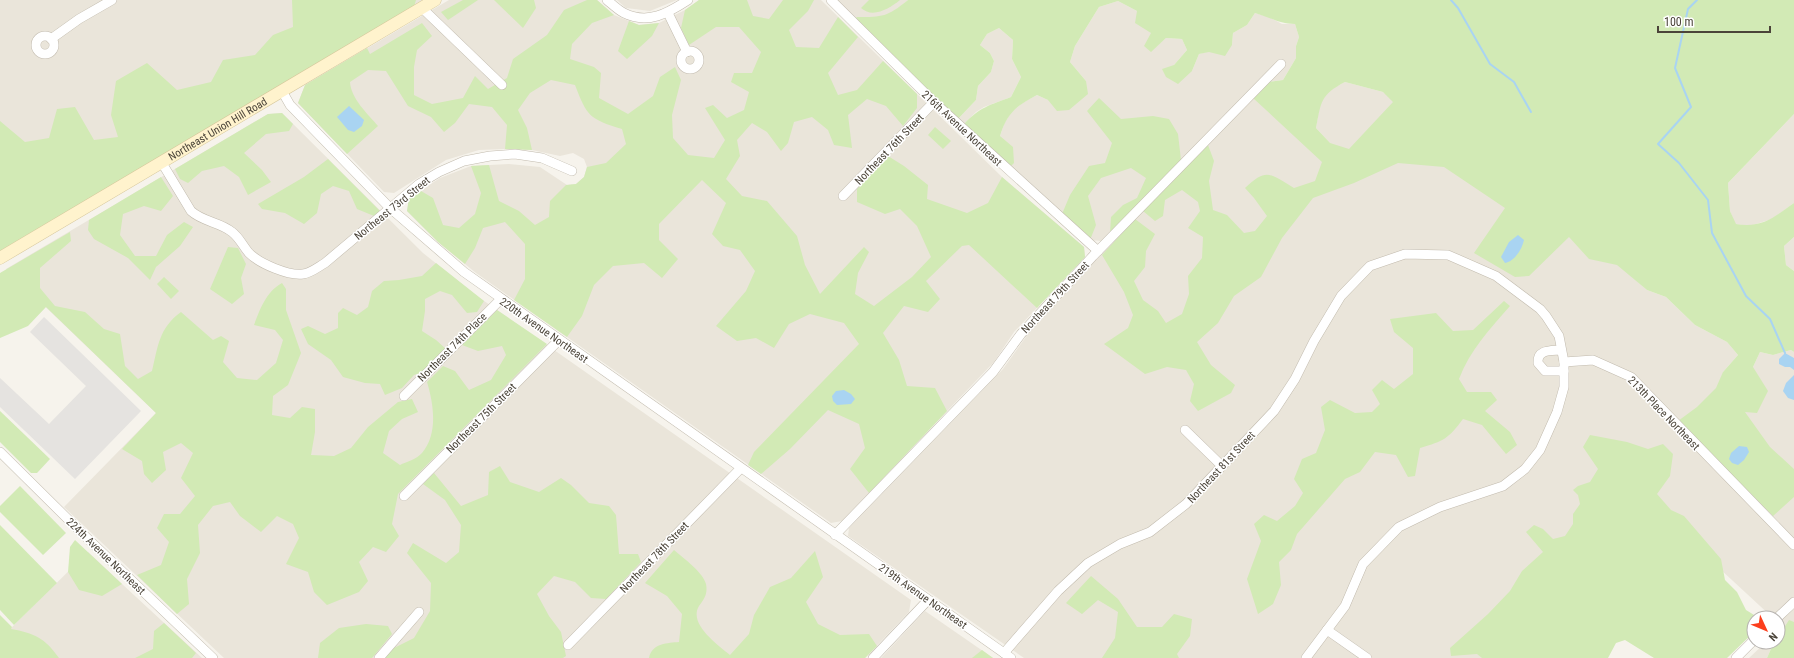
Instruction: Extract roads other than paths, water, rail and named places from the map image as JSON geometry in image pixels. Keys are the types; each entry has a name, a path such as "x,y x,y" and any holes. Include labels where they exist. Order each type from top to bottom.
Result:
{"street":[{"path":"51,39 79,19 112,0"},
{"name":"Northeast Union Hill Road","path":"0,258 435,0"},
{"path":"606,0 624,13 640,18 668,13 688,0"},
{"name":"216th Avenue Northeast","path":"831,0 934,102 1098,251"},
{"path":"422,8 502,85"},
{"path":"668,13 687,52"},
{"name":"Northeast 79th Street","path":"835,535 993,372 1021,334 1098,251 1281,64"},
{"name":"220th Avenue Northeast","path":"282,90 290,105 390,208 464,272 835,535"},
{"name":"Northeast 76th Street","path":"843,196 934,102"},
{"name":"Northeast 73rd Street","path":"162,163 191,211 196,216 232,231 250,253 258,260 289,272 302,274 325,263 420,184 439,172 464,161 514,154 542,158 572,171"},
{"name":"Northeast 81st Street","path":"1008,655 1058,591 1088,562 1120,544 1150,532 1186,504 1274,411 1295,379 1314,341 1341,296 1370,266 1405,254 1448,255 1496,276 1540,309 1559,336 1561,350"},
{"name":"Northeast 74th Place","path":"404,396 501,299"},
{"name":"Northeast 75th Street","path":"404,496 559,340"},
{"path":"1306,658 1345,606 1363,564 1399,526 1440,507 1503,486 1525,469 1540,450 1557,412 1564,387 1564,366 1561,350"},
{"name":"213th Place Northeast","path":"1561,350 1543,352 1539,357 1538,363 1544,371 1593,360 1630,377 1794,546"},
{"path":"1185,430 1222,466"},
{"name":"224th Avenue Northeast","path":"0,452 87,538 213,658"},
{"name":"Northeast 78th Street","path":"568,645 740,468"},
{"name":"219th Avenue Northeast","path":"835,535 1008,655"},
{"path":"873,658 928,600"},
{"path":"1786,610 1794,602"},
{"path":"379,658 419,612"},
{"path":"1327,630 1367,658"},
{"path":"1736,658 1746,648"}],"water":[{"path":"349,106 364,120 362,126 354,132 348,130 337,117"},
{"path":"1518,235 1524,240 1522,247 1512,260 1505,263 1501,257 1509,242"},
{"path":"1785,353 1794,358 1794,370 1790,367 1785,367 1779,364 1779,359"},
{"path":"1794,375 1794,400 1788,398 1783,391 1786,383"},
{"path":"844,390 851,394 855,399 851,404 837,405 833,401 832,396 836,391"},
{"path":"1739,446 1747,447 1749,452 1744,460 1738,465 1732,463 1729,459 1731,453"}],"waterway":[{"path":"1451,0 1458,8 1490,64 1514,82 1531,112"},
{"path":"1697,0 1688,9 1675,68 1691,107 1658,144 1679,163 1708,200 1712,233 1746,296 1770,319 1785,353"}]}
